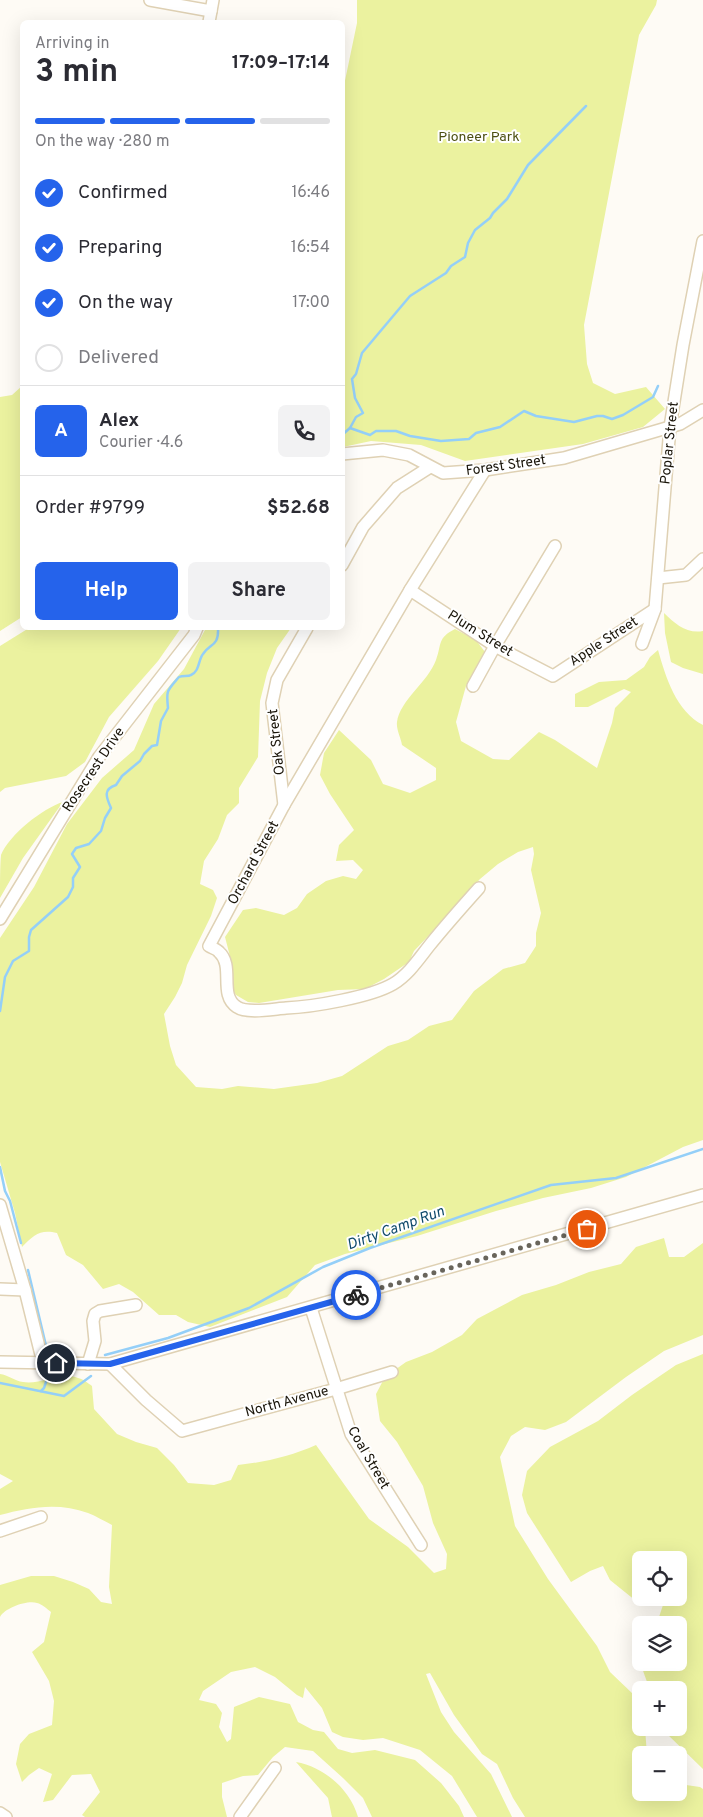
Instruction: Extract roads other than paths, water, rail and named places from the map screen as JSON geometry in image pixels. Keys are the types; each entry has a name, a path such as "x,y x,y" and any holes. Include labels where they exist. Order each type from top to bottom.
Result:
{"street":[{"path":"150,0 212,5 209,20"},
{"name":"Poplar Street","path":"642,644 655,609 670,427 703,242"},
{"path":"670,427 680,424 703,410"},
{"name":"Forest Street","path":"345,454 383,450 409,455 443,473 485,470 564,458 670,427"},
{"path":"345,560 364,527 397,488 430,467"},
{"name":"Orchard Street","path":"479,888 407,974 391,985 367,994 338,1001 292,1008 252,1010 238,1008 230,1002 226,964 220,952 209,946 284,805 410,590 485,470"},
{"path":"473,686 555,546"},
{"path":"658,578 686,575 703,559"},
{"name":"Plum Street","path":"410,590 495,646 553,676"},
{"name":"Apple Street","path":"553,676 655,609"},
{"name":"Rosecrest Drive","path":"0,920 99,757 194,636 196,630"},
{"name":"Oak Street","path":"284,805 272,703 277,680 306,630"},
{"path":"0,1362 110,1364 703,1195"},
{"path":"0,1204 25,1290 43,1363"},
{"path":"0,1289 25,1290"},
{"path":"88,1364 95,1340 93,1321 95,1314 100,1311 136,1305"},
{"name":"Coal Street","path":"311,1308 351,1434 422,1545"},
{"name":"North Avenue","path":"110,1364 146,1400 182,1431 392,1372"},
{"path":"0,1531 41,1517"},
{"path":"240,1817 275,1768"},
{"path":"0,1813 6,1817"}],"waterway":[{"path":"345,432 350,428 356,417 363,413 355,398 352,379 356,374 362,353 410,296 446,273 451,266 465,257 468,243 475,230 490,218 507,199 528,165 586,106"},
{"path":"350,428 370,435 376,431 396,431 410,436 441,441 469,439 476,433 500,427 524,411 536,416 574,422 597,416 612,419 623,415 653,397 658,386"},
{"path":"0,1011 5,977 13,961 29,951 31,930 68,897 73,887 73,878 80,867 72,854 76,848 89,844 101,831 105,818 111,808 107,791 116,785 122,776 140,761 152,746 157,745 161,721 168,708 168,691 179,677 190,676 196,671 201,656 216,642 218,630"},
{"name":"Dirty Camp Run","path":"105,1355 168,1338 249,1308 323,1267 370,1248 551,1185 616,1178 703,1149"},
{"path":"0,1167 5,1191 10,1201 21,1243"},
{"path":"28,1270 48,1354"},
{"path":"41,1391 44,1388 50,1370"},
{"name":"Dirty Camp Run","path":"0,1383 64,1396 91,1376"}],"park label":[{"name":"Pioneer Park","path":"479,137"}]}
